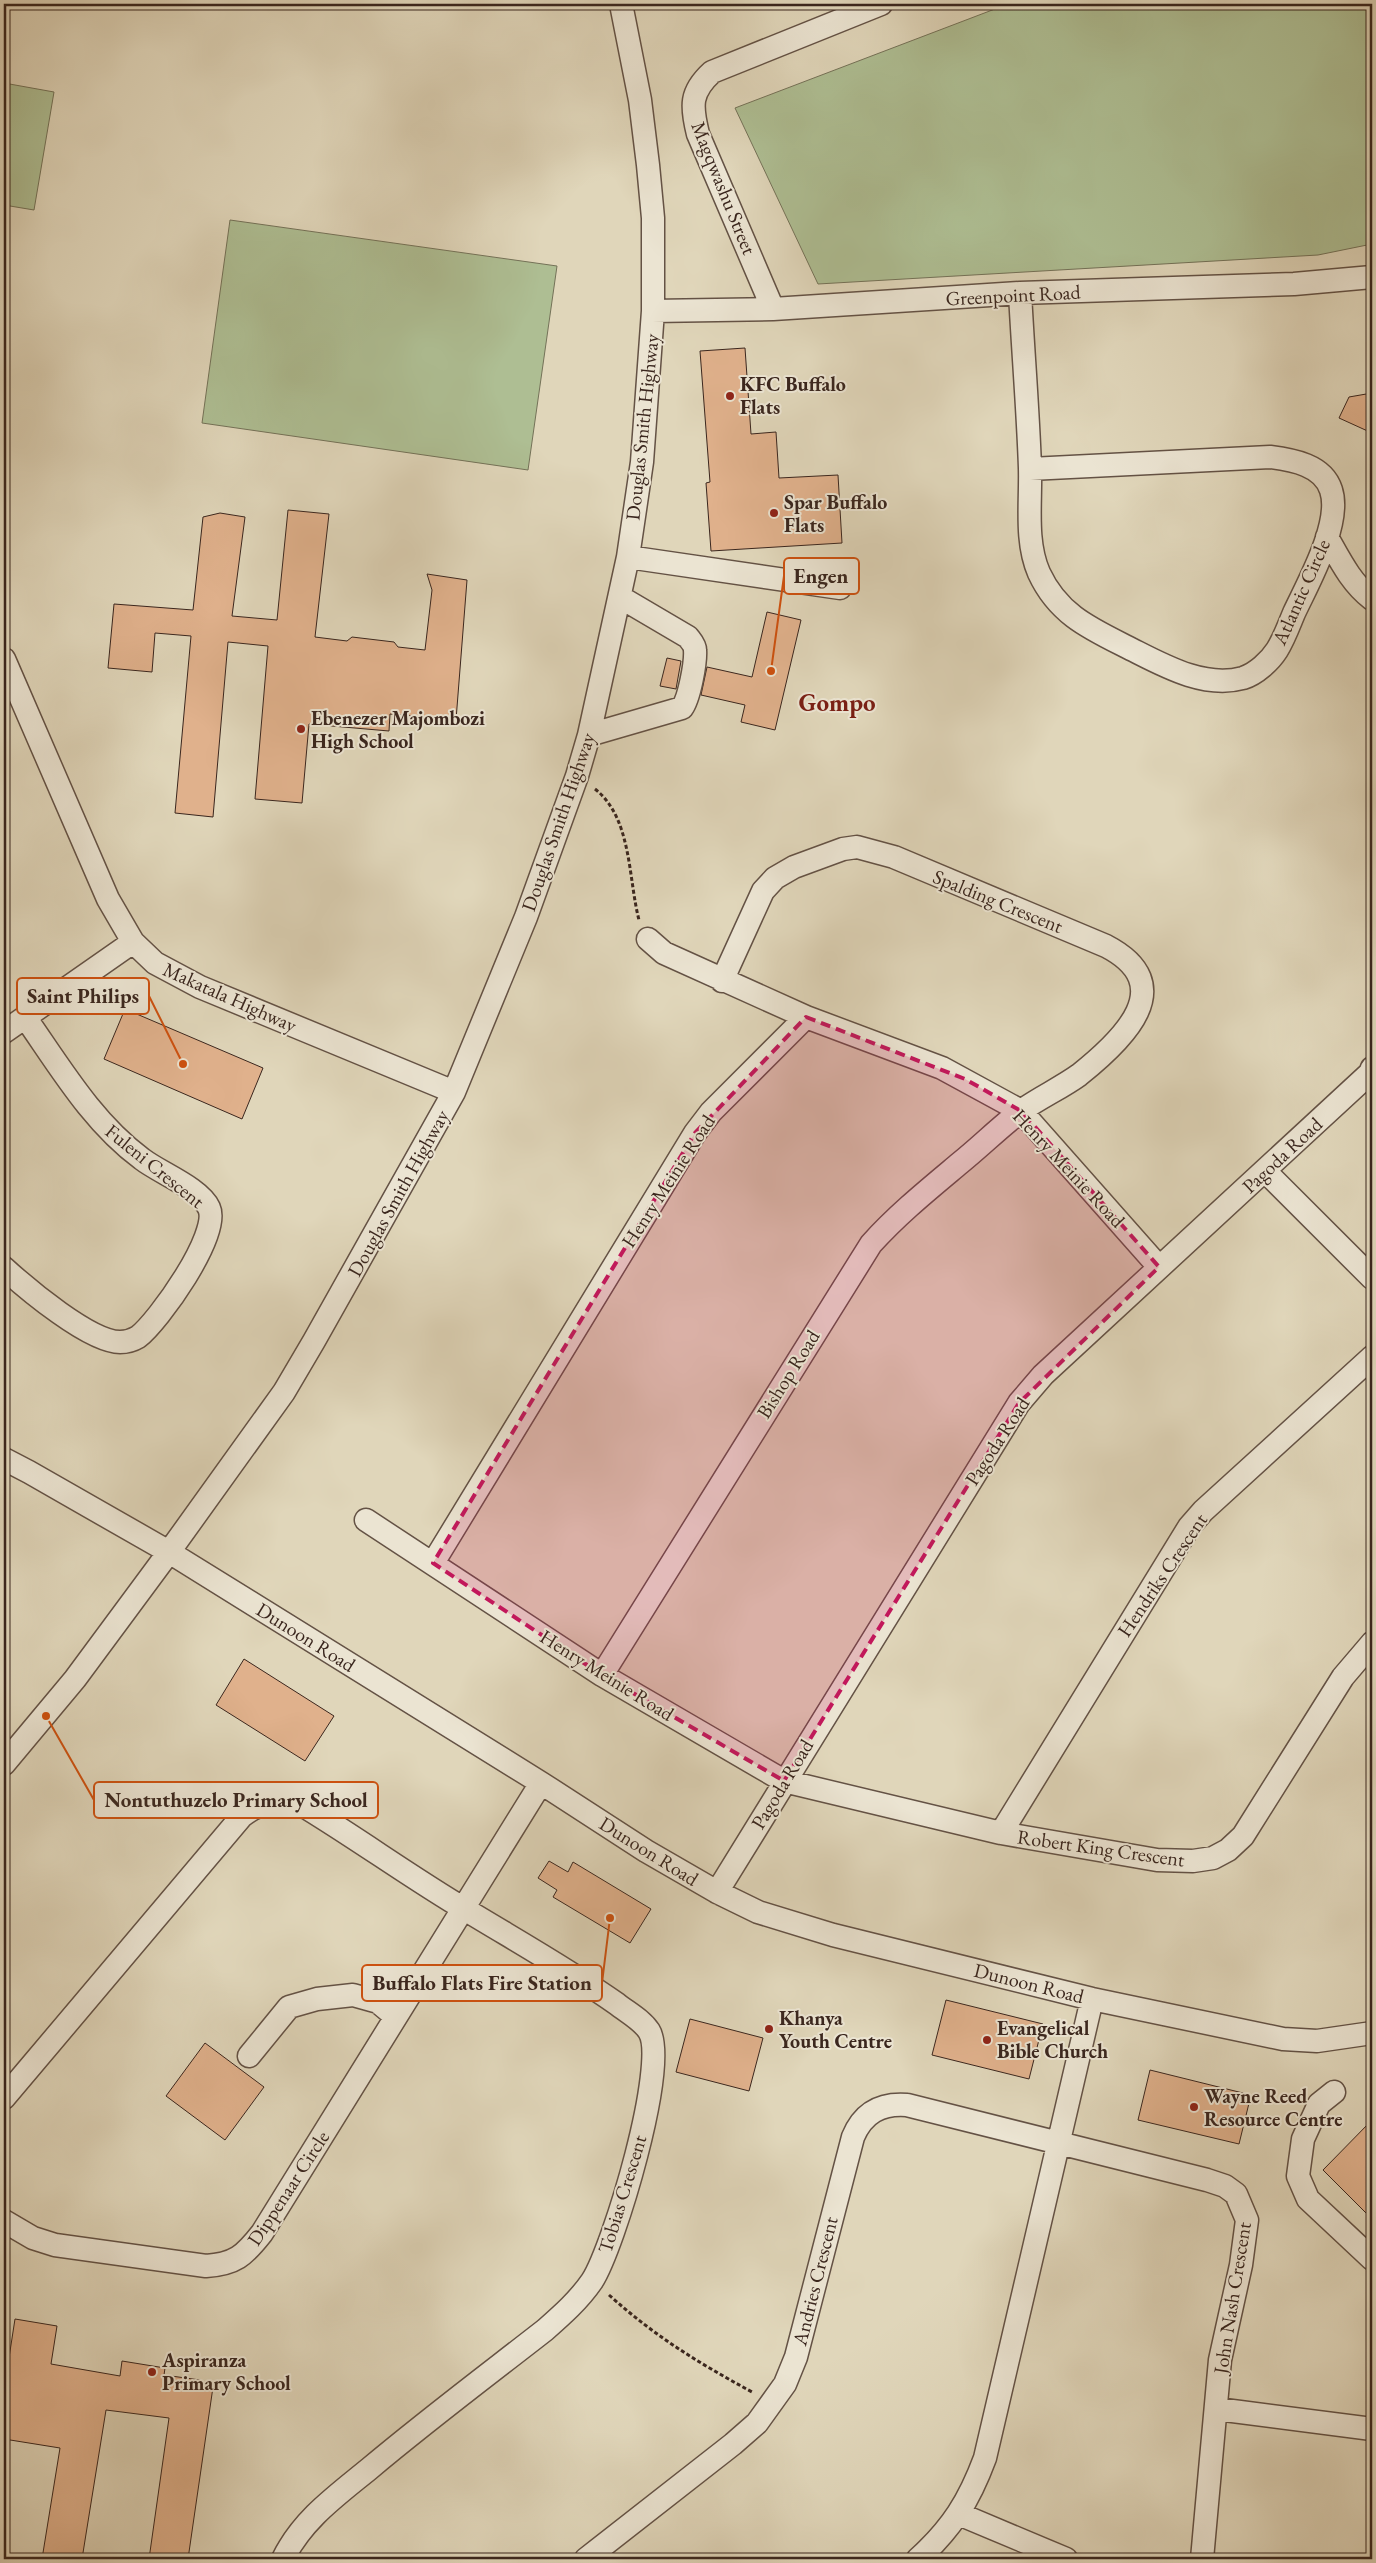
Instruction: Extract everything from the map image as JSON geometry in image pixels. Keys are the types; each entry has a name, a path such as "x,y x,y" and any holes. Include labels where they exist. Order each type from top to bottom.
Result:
{"street":[{"name":"Douglas Smith Highway","path":"4,1764 75,1679 284,1392 454,1092 526,917 577,776 590,735 628,557 642,462 653,312 653,218 648,166 640,100 621,4"},
{"name":"Magqwashu Street","path":"773,308 698,134 693,114 694,97 700,83 712,72 881,4"},
{"name":"Greenpoint Road","path":"653,312 773,308 1020,293 1294,284 1372,277"},
{"name":"Atlantic Circle","path":"1020,293 1030,469 1030,540 1039,572 1055,601 1079,623 1167,667 1194,677 1219,680 1243,678 1263,666 1278,650 1327,537 1333,509 1331,490 1322,474 1306,464 1270,457 1030,469"},
{"path":"1327,537 1347,573 1363,593 1372,599"},
{"path":"628,557 840,588"},
{"path":"590,735 682,708 688,694 695,651 693,643 688,636 620,597"},
{"name":"Makatala Highway","path":"4,659 104,890 133,942 155,963 200,987 454,1092"},
{"name":"Spalding Crescent","path":"722,981 763,891 775,878 794,867 843,848 857,847 894,857 1123,954 1136,967 1142,984 1141,1002 1126,1031 1078,1075 1021,1111"},
{"path":"648,938 664,953 722,981 806,1017"},
{"path":"4,1032 133,942"},
{"name":"Fuleni Crescent","path":"4,1268 46,1302 95,1336 108,1342 122,1343 136,1338 154,1319 200,1251 211,1221 209,1209 200,1198 143,1160 94,1115 25,1017"},
{"name":"Henry Meinie Road","path":"433,1563 695,1133 711,1112 806,1017 942,1068 1021,1111 1159,1267"},
{"name":"Pagoda Road","path":"717,1892 1019,1403 1043,1375 1372,1072"},
{"name":"Bishop Road","path":"602,1675 871,1244 893,1220 1021,1111"},
{"path":"1265,1171 1372,1278"},
{"name":"Hendriks Crescent","path":"1001,1833 1189,1527 1203,1511 1372,1357"},
{"name":"Dunoon Road","path":"4,1459 169,1552 541,1783 646,1851 717,1892 758,1912 788,1923 1092,1999 1283,2039 1318,2041 1372,2033"},
{"name":"Henry Meinie Road","path":"366,1520 602,1675 784,1781"},
{"name":"Robert King Crescent","path":"784,1781 1001,1833 1157,1860 1193,1862 1213,1858 1228,1850 1243,1836 1343,1676 1372,1643"},
{"name":"Dippenaar Circle","path":"4,2221 32,2238 55,2244 206,2266 224,2264 237,2259 250,2248 262,2233 541,1783"},
{"path":"4,2098 242,1816 255,1806 271,1801 288,1801 307,1808 464,1909"},
{"name":"Tobias Crescent","path":"283,2559 298,2533 314,2514 391,2450 545,2330 568,2309 592,2280 615,2228 627,2188 651,2085 655,2055 653,2039 648,2029 596,1989 464,1909"},
{"path":"249,2056 289,2007 317,1999 353,1996 378,2002 396,2017"},
{"path":"918,2559 959,2514 974,2486 985,2458 1092,1999"},
{"path":"1334,2092 1318,2104 1303,2139 1298,2176 1308,2199 1372,2259"},
{"name":"Andries Crescent","path":"586,2559 757,2423 785,2384 796,2357 853,2137 858,2124 867,2114 893,2104 907,2105 1059,2142"},
{"name":"John Nash Crescent","path":"1059,2142 1225,2186 1236,2194 1246,2220 1241,2265 1221,2352 1202,2559"},
{"path":"1217,2409 1372,2429"},
{"path":"959,2514 1066,2559"}],"path":[{"path":"577,776 600,793 614,810 621,829 635,906 648,938"},
{"path":"592,2280 660,2338 772,2403"}],"highlighted area":[{"path":"806,1017 965,1079 1021,1111 1159,1267 1019,1403 784,1781 602,1675 433,1563 695,1133"}],"green space":[{"path":"1008,4 1372,4 1372,244 1318,255 818,284 735,108"},
{"path":"4,83 54,92 34,210 4,205"},
{"path":"230,220 557,266 528,470 202,423"}],"building":[{"path":"745,348 751,434 776,432 779,478 838,475 842,543 711,551 706,483 710,482 700,351"},
{"path":"1372,393 1372,433 1339,418 1349,397"},
{"path":"288,510 329,514 315,637 347,641 352,637 394,642 398,647 425,650 432,590 427,574 467,580 456,720 390,714 389,731 309,724 302,803 255,799 268,646 228,642 213,817 175,813 191,636 155,633 152,672 108,668 114,604 193,610 203,517 220,513 245,517 232,616 277,620"},
{"path":"767,612 801,620 775,730 741,722 745,705 701,695 707,667 752,677"},
{"path":"667,658 681,661 676,689 660,686"},
{"path":"125,1009 263,1068 242,1119 104,1059"},
{"path":"244,1659 334,1716 305,1761 216,1705"},
{"path":"549,1861 568,1872 573,1862 651,1909 630,1943 553,1897 557,1890 538,1878"},
{"name":"Evangelical Bible Church","path":"946,2000 1043,2024 1029,2079 932,2055"},
{"path":"690,2019 763,2038 749,2091 676,2072"},
{"path":"205,2043 264,2087 225,2140 166,2096"},
{"name":"Wayne Reed Resource Centre","path":"1150,2070 1251,2095 1239,2144 1138,2120"},
{"path":"1372,2120 1372,2219 1323,2170"},
{"path":"15,2319 57,2326 51,2364 120,2376 122,2361 165,2368 164,2375 200,2380 213,2387 188,2559 149,2559 169,2418 106,2410 82,2559 42,2559 60,2448 4,2439 4,2390"}],"place":[{"name":"KFC Buffalo Flats","path":"730,396"},
{"name":"Spar Buffalo Flats","path":"774,513"},
{"name":"Engen","path":"771,671"},
{"name":"Ebenezer Majombozi High School","path":"301,729"},
{"name":"Saint Philips","path":"183,1064"},
{"name":"Nontuthuzelo Primary School","path":"46,1716"},
{"name":"Buffalo Flats Fire Station","path":"610,1918"},
{"name":"Khanya Youth Centre","path":"769,2029"},
{"name":"Evangelical Bible Church","path":"987,2040"},
{"name":"Wayne Reed Resource Centre","path":"1194,2107"},
{"name":"Aspiranza Primary School","path":"152,2372"}],"district":[{"name":"Gompo","path":"837,702"}]}
